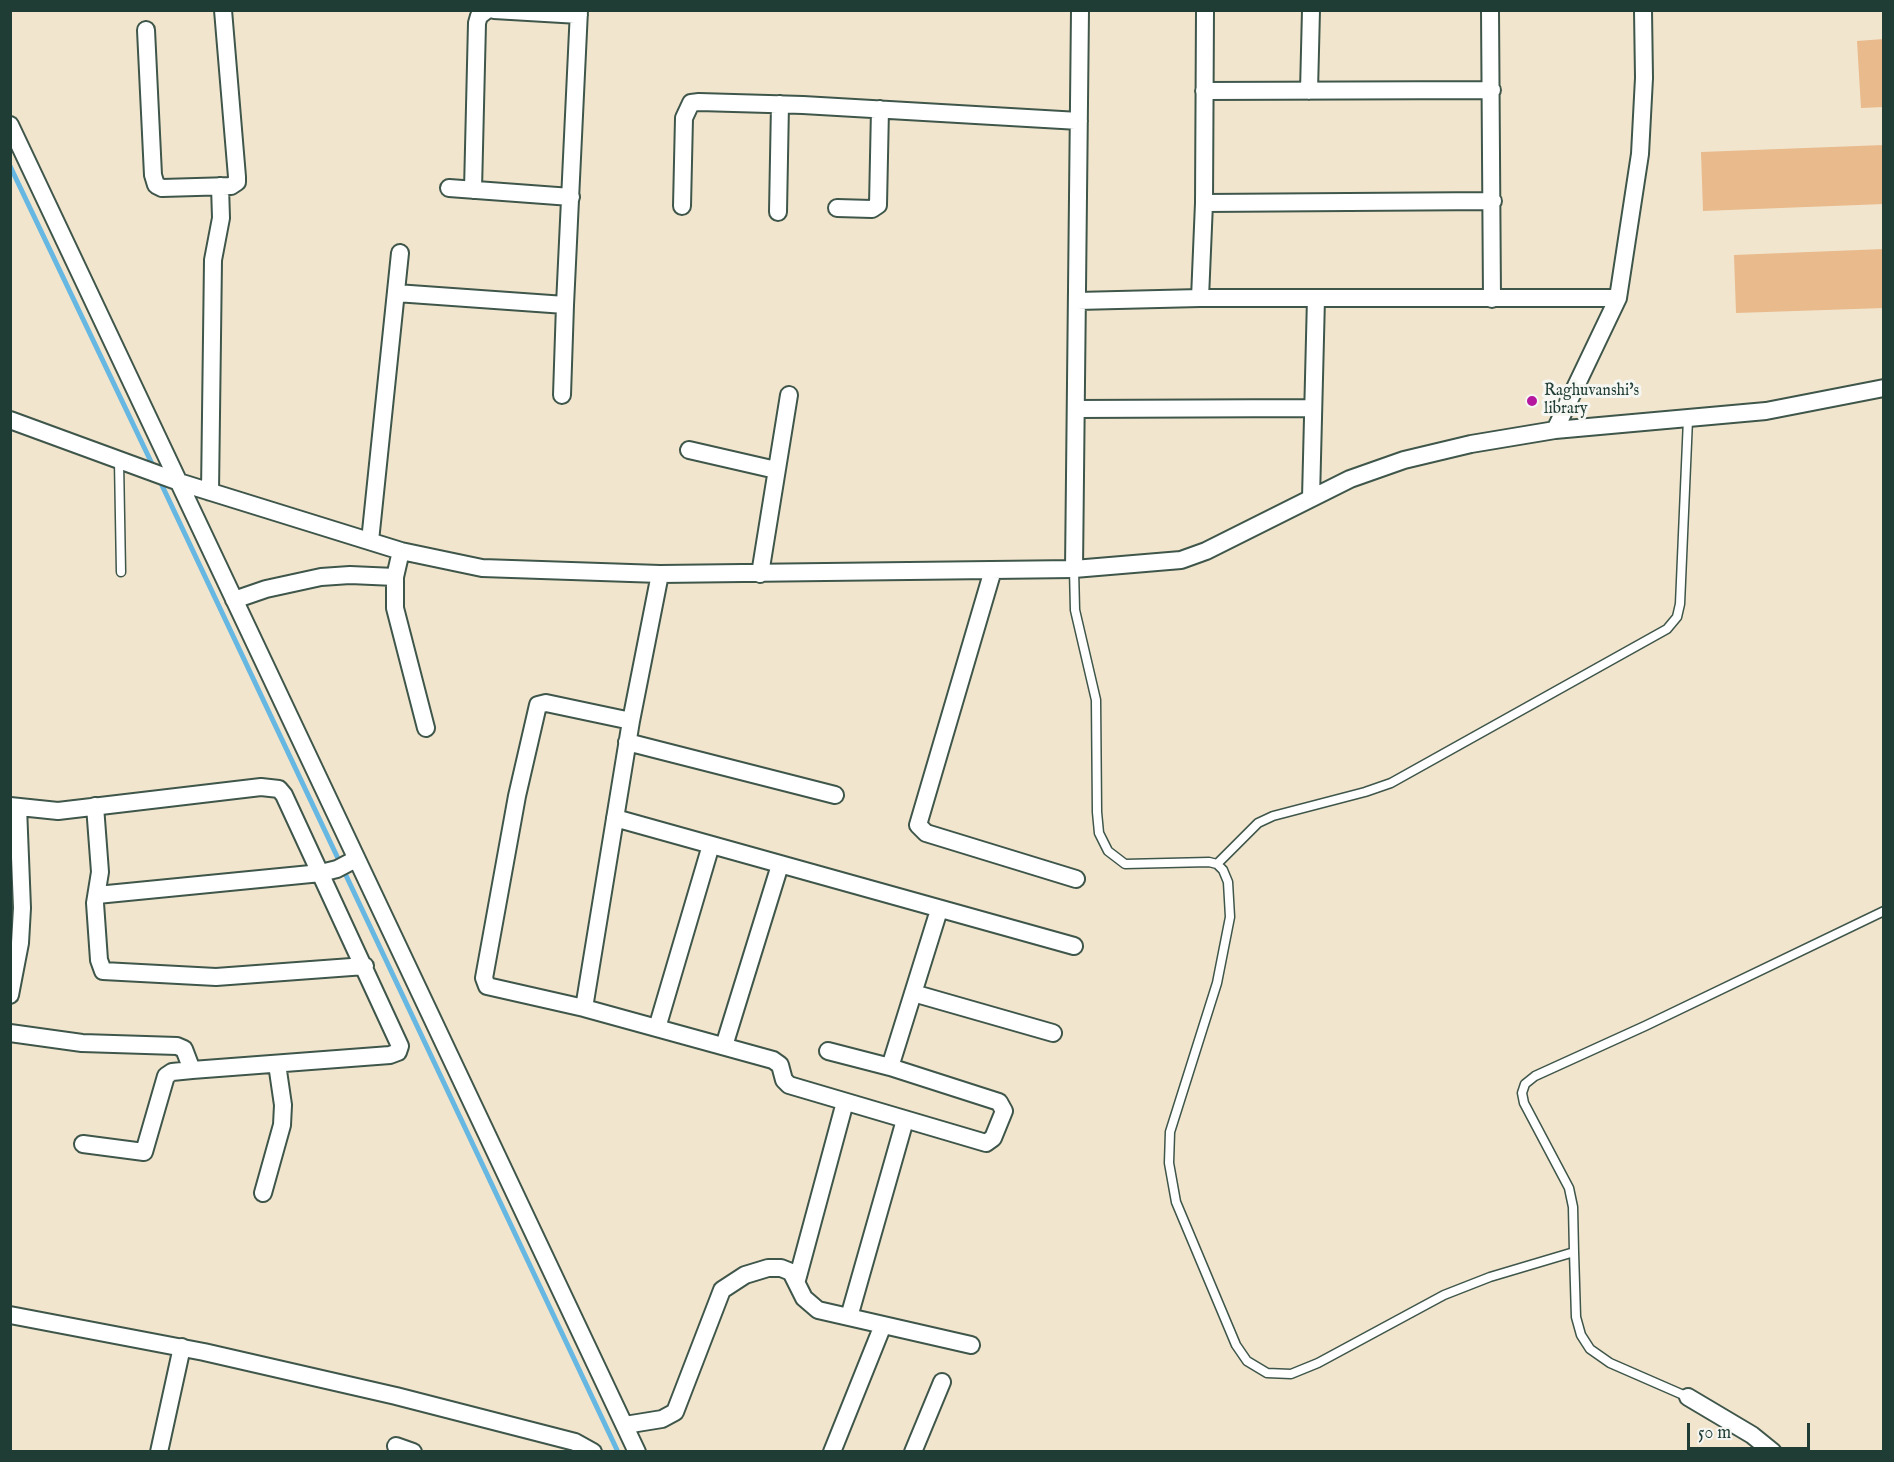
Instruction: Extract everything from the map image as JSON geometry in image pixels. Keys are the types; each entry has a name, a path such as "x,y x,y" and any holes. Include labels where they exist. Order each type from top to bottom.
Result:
{"street":[{"path":"146,30 154,180 162,188 234,185 237,177 223,10"},
{"path":"473,190 477,23 479,16 487,10"},
{"path":"494,10 579,13 562,395"},
{"path":"1074,569 1080,10"},
{"path":"1200,298 1204,203 1205,10"},
{"path":"1309,90 1311,10"},
{"path":"1490,10 1492,299"},
{"path":"1555,430 1618,298 1640,154 1644,78 1643,10"},
{"path":"1204,91 1492,90"},
{"path":"682,206 684,118 692,104 780,104 1079,121"},
{"path":"778,212 780,104"},
{"path":"837,208 872,209 878,205 880,110"},
{"path":"10,125 234,600 340,866 637,1452"},
{"path":"210,492 213,260 221,218 220,186"},
{"path":"449,188 571,197"},
{"path":"1204,203 1493,201"},
{"path":"370,541 400,253"},
{"path":"396,293 565,305"},
{"path":"1077,301 1200,298 1618,298"},
{"path":"1311,498 1316,298"},
{"path":"10,420 125,464 210,492 400,551 482,568 660,574 1074,569 1181,560 1206,552 1350,479 1404,460 1471,444 1555,430 1766,411 1884,388"},
{"path":"760,574 789,395"},
{"path":"1076,409 1313,408"},
{"path":"689,450 776,470"},
{"path":"400,551 395,577 395,608 426,728"},
{"path":"993,570 918,825 926,833 1076,879"},
{"path":"584,1008 627,742 660,574"},
{"path":"234,600 266,589 321,578 350,575 395,577"},
{"path":"631,721 546,703 538,705 517,796 484,978 487,986 584,1008 776,1061 784,1080 789,1085 986,1143 993,1138 1004,1111 999,1102 890,1067 828,1051"},
{"path":"627,742 835,795"},
{"path":"10,995 20,943 14,807 58,811 261,787 279,789 340,866 365,966 400,1040 398,1052 390,1055 172,1072 166,1076 144,1152 84,1144"},
{"path":"95,806 100,872 95,903 99,960 103,972 216,977 365,966"},
{"path":"615,818 939,910 1074,945"},
{"path":"657,1028 711,845"},
{"path":"724,1046 780,865"},
{"path":"97,895 340,866"},
{"path":"890,1067 939,910"},
{"path":"913,993 1053,1033"},
{"path":"10,1033 82,1043 177,1046 184,1049 192,1070"},
{"path":"263,1193 282,1125 283,1106 277,1064"},
{"path":"797,1280 845,1102"},
{"path":"849,1317 905,1120"},
{"path":"625,1425 670,1417 675,1412 722,1290 731,1282 768,1268 781,1268 791,1272 809,1305 818,1310 971,1345"},
{"path":"10,1315 182,1347 396,1396 575,1442 593,1452"},
{"path":"832,1452 883,1324"},
{"path":"159,1452 182,1347"},
{"path":"913,1452 942,1382"},
{"path":"1688,1397 1752,1435 1773,1452"},
{"path":"396,1446 413,1452"}],"lane":[{"path":"1217,864 1258,823 1273,816 1391,783 1667,629 1677,617 1680,604 1688,419"},
{"path":"122,572 125,464"},
{"path":"1074,569 1075,610 1096,700 1099,833 1108,851 1125,864 1209,862 1217,864 1223,870 1228,882 1230,917 1217,983 1170,1132 1169,1163 1176,1202 1236,1345 1248,1361 1267,1373 1291,1374 1318,1363 1444,1295 1490,1277 1574,1252"},
{"path":"1688,1397 1610,1363 1590,1349 1581,1335 1576,1317 1573,1207 1569,1188 1524,1102 1522,1093 1525,1084 1535,1076 1645,1026 1884,911"}],"building":[{"path":"1884,39 1884,107 1861,108 1857,41"},
{"path":"1884,145 1884,204 1703,211 1701,152"},
{"path":"1884,249 1884,308 1736,313 1734,255"}],"waterway":[{"path":"10,166 154,468"},
{"path":"159,479 618,1452"}],"place":[{"name":"Raghuvanshi's library","path":"1532,401"}]}
